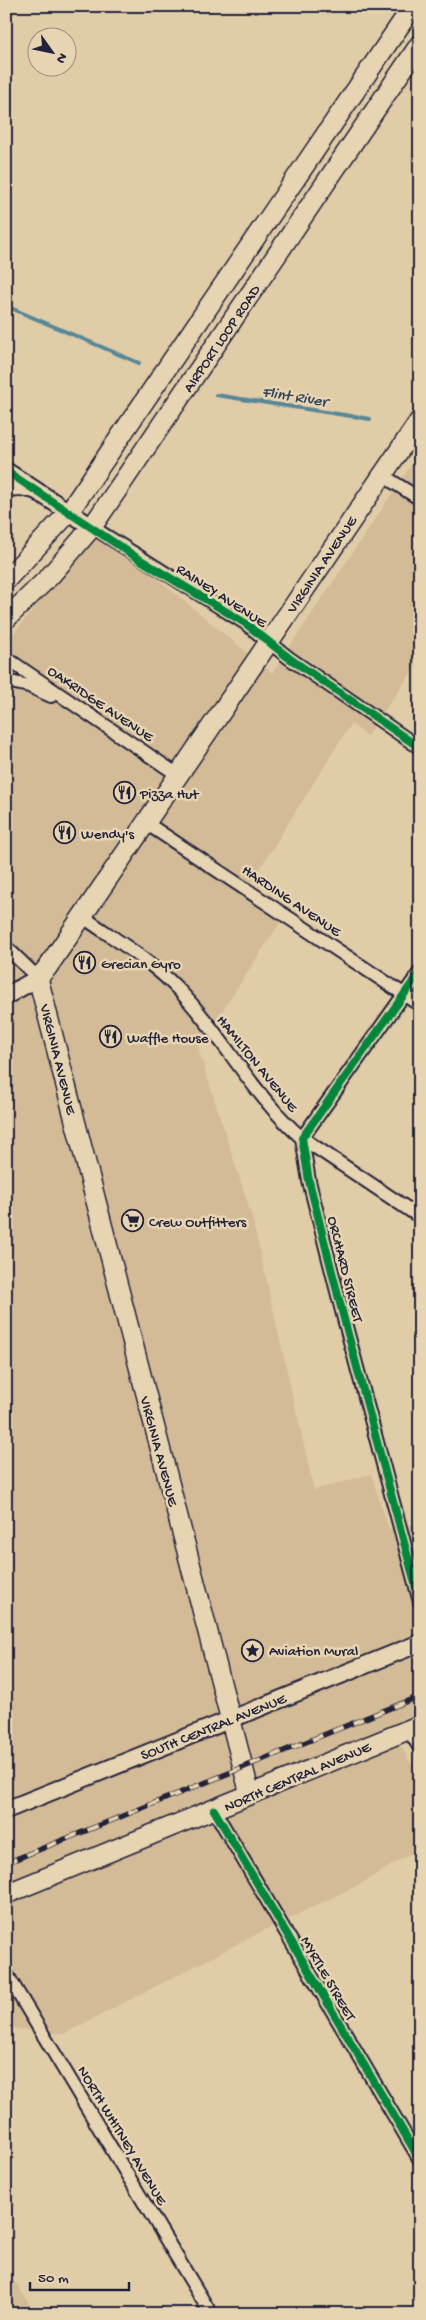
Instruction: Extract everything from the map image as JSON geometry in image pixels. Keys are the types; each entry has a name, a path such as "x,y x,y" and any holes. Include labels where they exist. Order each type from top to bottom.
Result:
{"main road":[{"name":"AIRPORT LOOP ROAD","path":"6,580 69,512 413,6"},
{"name":"AIRPORT LOOP ROAD","path":"6,619 50,576 92,528 420,44"},
{"name":"VIRGINIA AVENUE","path":"250,1794 229,1720 38,978 47,968 420,420"},
{"name":"NORTH CENTRAL AVENUE","path":"6,1894 414,1727"}],"street":[{"name":"RAINEY AVENUE","path":"6,471 92,528 245,623 269,642 420,748"},
{"path":"382,475 420,499"},
{"path":"6,490 20,489 41,494"},
{"name":"OAKRIDGE AVENUE","path":"6,658 178,775"},
{"path":"6,681 30,686 80,708"},
{"name":"HARDING AVENUE","path":"146,823 420,1005"},
{"name":"HAMILTON AVENUE","path":"82,916 178,988 264,1102 302,1138 420,1217"},
{"path":"6,947 38,978 6,996"},
{"path":"302,1138 420,972"},
{"name":"ORCHARD STREET","path":"302,1138 310,1181 337,1292 420,1602"},
{"name":"SOUTH CENTRAL AVENUE","path":"6,1810 420,1643"},
{"path":"414,1727 420,1748"},
{"name":"MYRTLE STREET","path":"214,1810 420,2160"},
{"name":"NORTH WHITNEY AVENUE","path":"6,1973 211,2314"}],"shaded area":[{"path":"420,452 420,660 367,736 351,724 250,884 289,909 198,1048 252,1217 314,1490 371,1474 389,1529 420,1523 420,1735 399,1743 420,1778 420,1848 360,1884 251,1937 64,2034 11,2028 6,2031 6,643 98,530 272,673"},
{"path":"6,2268 36,2314 6,2314"}],"waterway":[{"name":"Flint River","path":"6,306 139,363"},
{"name":"Flint River","path":"216,395 370,419"}],"railway":[{"path":"6,1863 420,1696"}],"cycle path":[{"path":"6,471 139,559 245,623 289,658 420,748"},
{"path":"420,972 302,1138 309,1181 344,1319 420,1602"},
{"path":"214,1810 420,2160"}],"place":[{"name":"Pizza Hut","path":"124,793"},
{"name":"Wendy's","path":"65,833"},
{"name":"Grecian Gyro","path":"85,963"},
{"name":"Waffle House","path":"111,1037"},
{"name":"Crew Outfitters","path":"133,1221"},
{"name":"Aviation Mural","path":"253,1650"}]}
